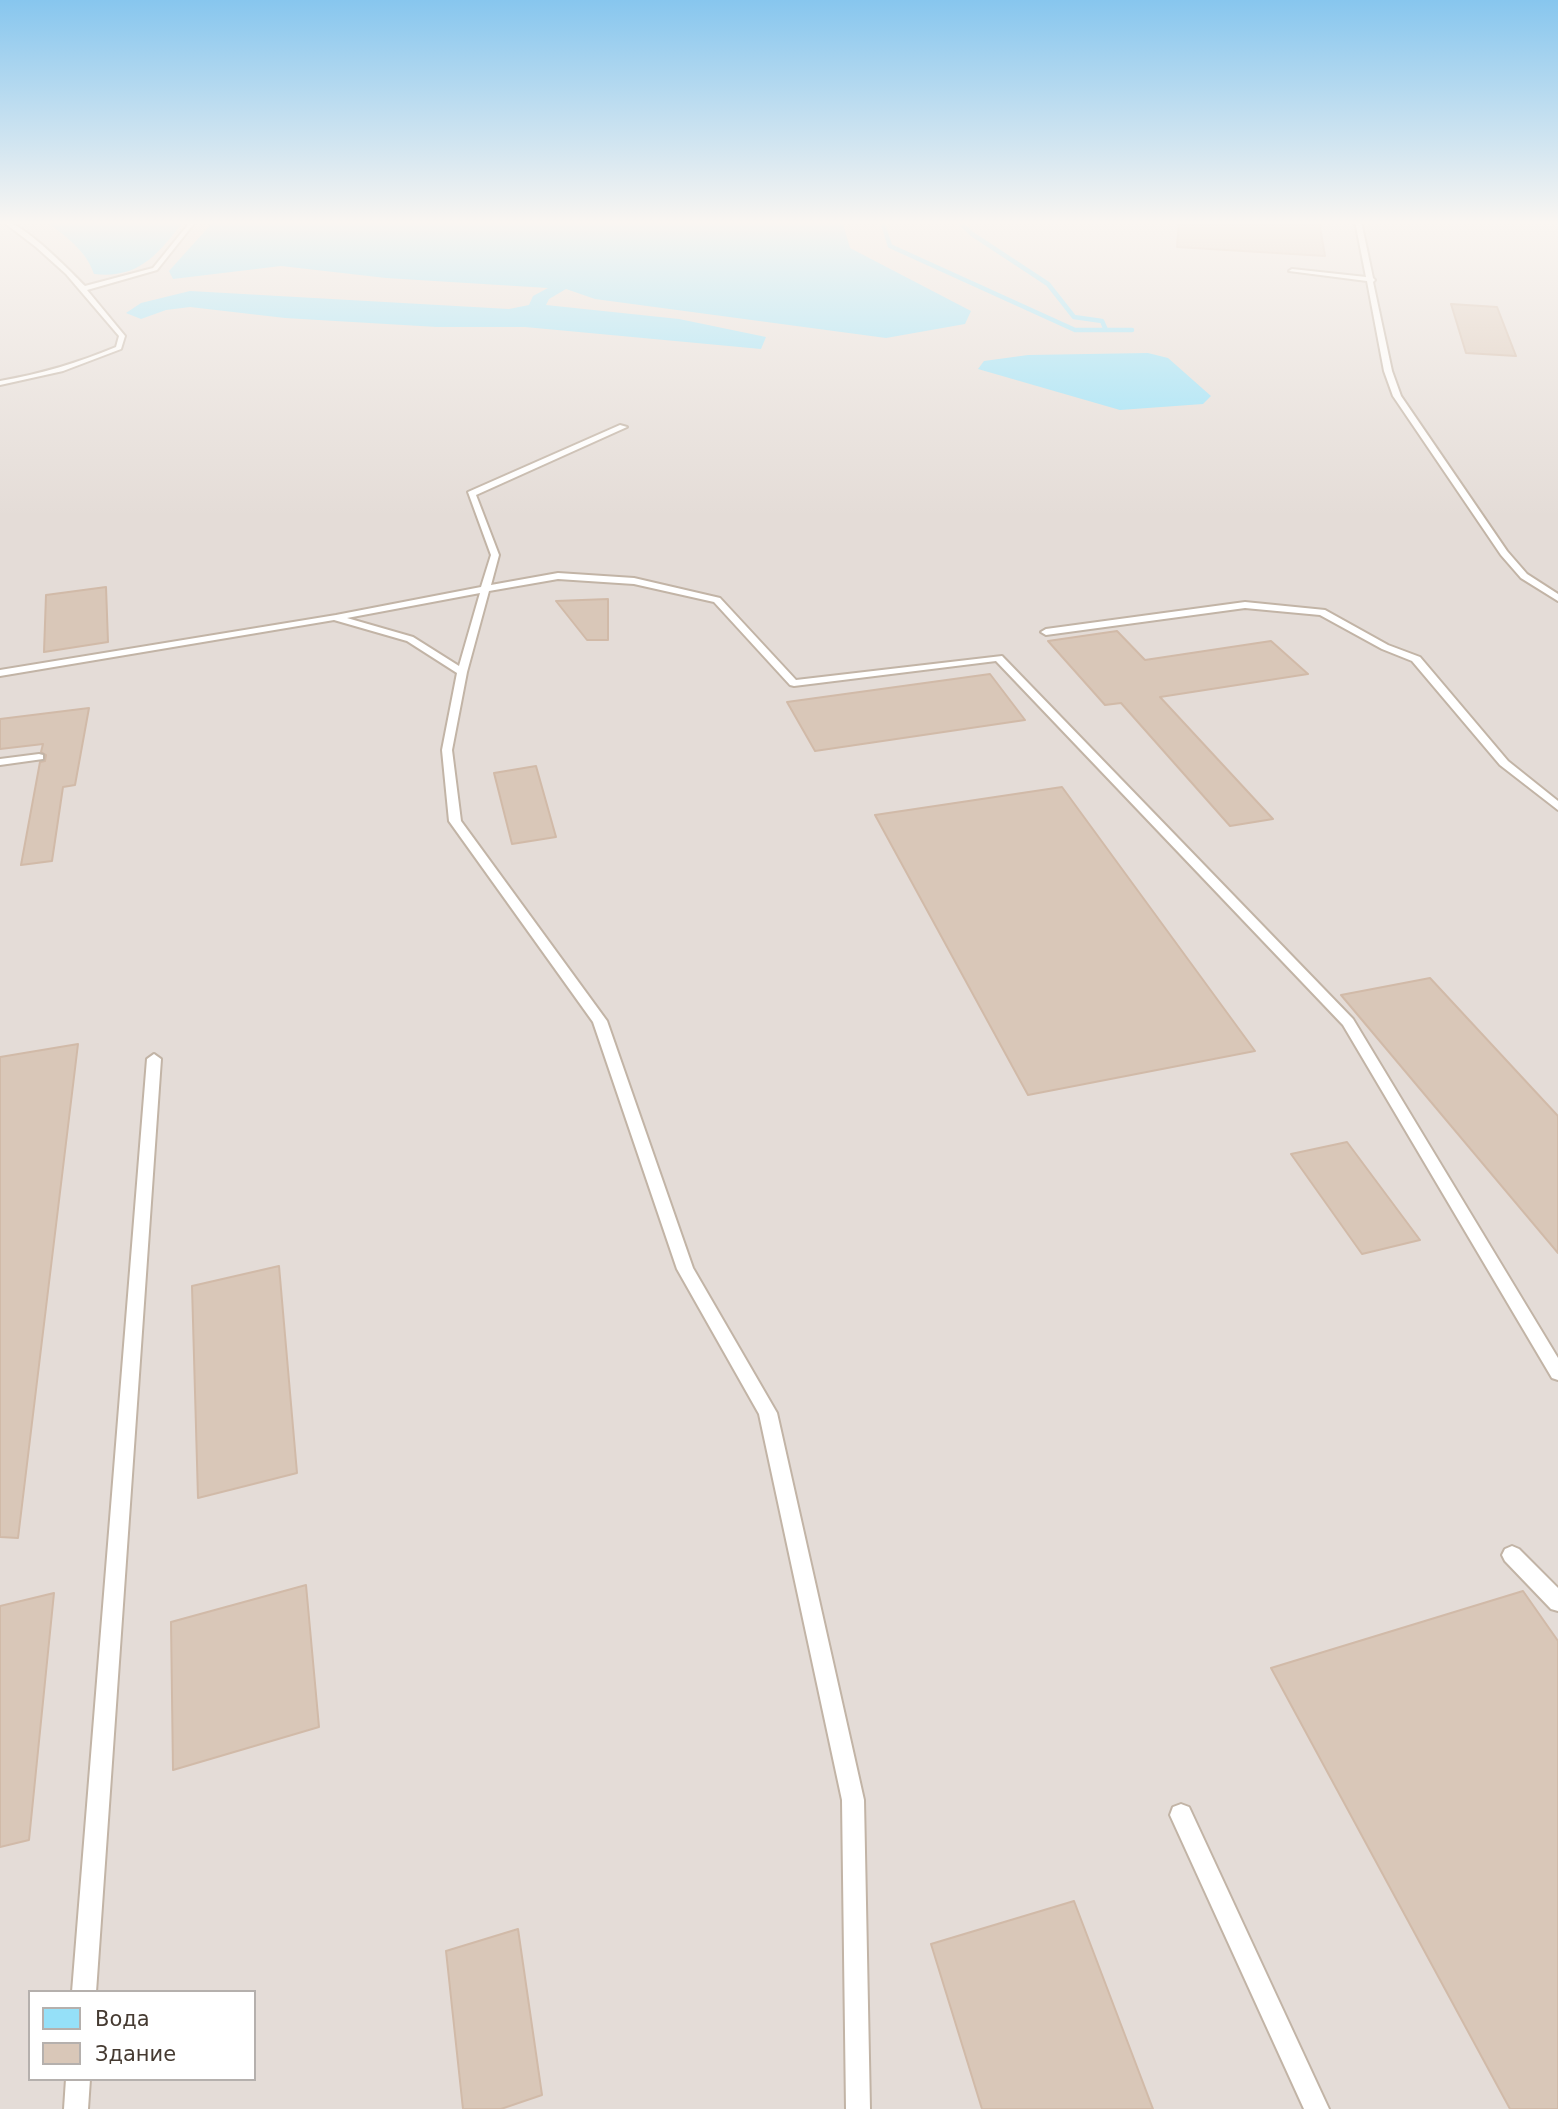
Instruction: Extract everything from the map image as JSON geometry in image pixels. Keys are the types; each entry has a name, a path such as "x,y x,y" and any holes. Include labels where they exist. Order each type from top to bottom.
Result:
{"lane":[{"path":"0,383 52,372 119,348 122,336 110,319"},
{"path":"1379,319 1388,370 1397,396 1504,553 1524,576 1558,598"},
{"path":"622,427 471,494 495,555 488,589 462,672 447,750 455,821 600,1021 685,1269 768,1413 853,1800 858,2109"},
{"path":"0,673 558,576 634,581 717,600 794,683 998,658 1348,1022 1558,1373"},
{"path":"1046,632 1245,605 1322,612 1385,647 1416,659 1504,764 1558,807"},
{"path":"334,617 410,639 462,672"},
{"path":"0,762 39,757"},
{"path":"84,1990 155,1059"},
{"path":"1512,1555 1558,1602"},
{"path":"1181,1815 1317,2109"},
{"path":"76,2109 78,2081"}],"shaded area":[{"path":"0,319 1558,319 1558,2109 0,2109"}],"water":[{"path":"309,319 681,319 766,337 761,349 525,327 437,327"},
{"path":"747,319 967,319 965,324 886,338"},
{"path":"1148,353 1168,358 1211,396 1203,404 1120,410 978,369 984,361 1028,355"}],"building":[{"path":"1456,319 1502,319 1516,356 1466,353"},
{"path":"106,587 108,642 44,652 46,595"},
{"path":"608,599 608,640 587,640 556,601"},
{"path":"1117,631 1145,660 1271,641 1308,674 1160,697 1273,819 1230,826 1121,703 1105,705 1048,641"},
{"path":"990,674 1025,720 815,751 787,702"},
{"path":"89,708 75,785 63,787 52,861 21,865 40,762 45,761 46,755 41,752 43,744 0,749 0,719"},
{"path":"536,766 556,837 512,844 494,773"},
{"path":"1062,787 1255,1051 1028,1095 875,815"},
{"path":"1430,978 1558,1116 1558,1253 1341,995"},
{"path":"78,1044 18,1538 0,1537 0,1057"},
{"path":"1347,1142 1420,1240 1362,1254 1291,1154"},
{"path":"279,1266 297,1473 198,1498 192,1286"},
{"path":"306,1585 319,1727 173,1770 171,1622"},
{"path":"1523,1591 1558,1641 1558,2109 1510,2109 1271,1668"},
{"path":"54,1593 29,1840 0,1847 0,1606"},
{"path":"1074,1901 1153,2109 982,2109 931,1944"},
{"path":"518,1929 542,2095 501,2109 463,2109 446,1951"}],"waterway":[{"path":"1052,319 1075,330 1106,330"},
{"path":"1091,319 1102,321 1106,330"},
{"path":"1106,330 1132,330"}]}
